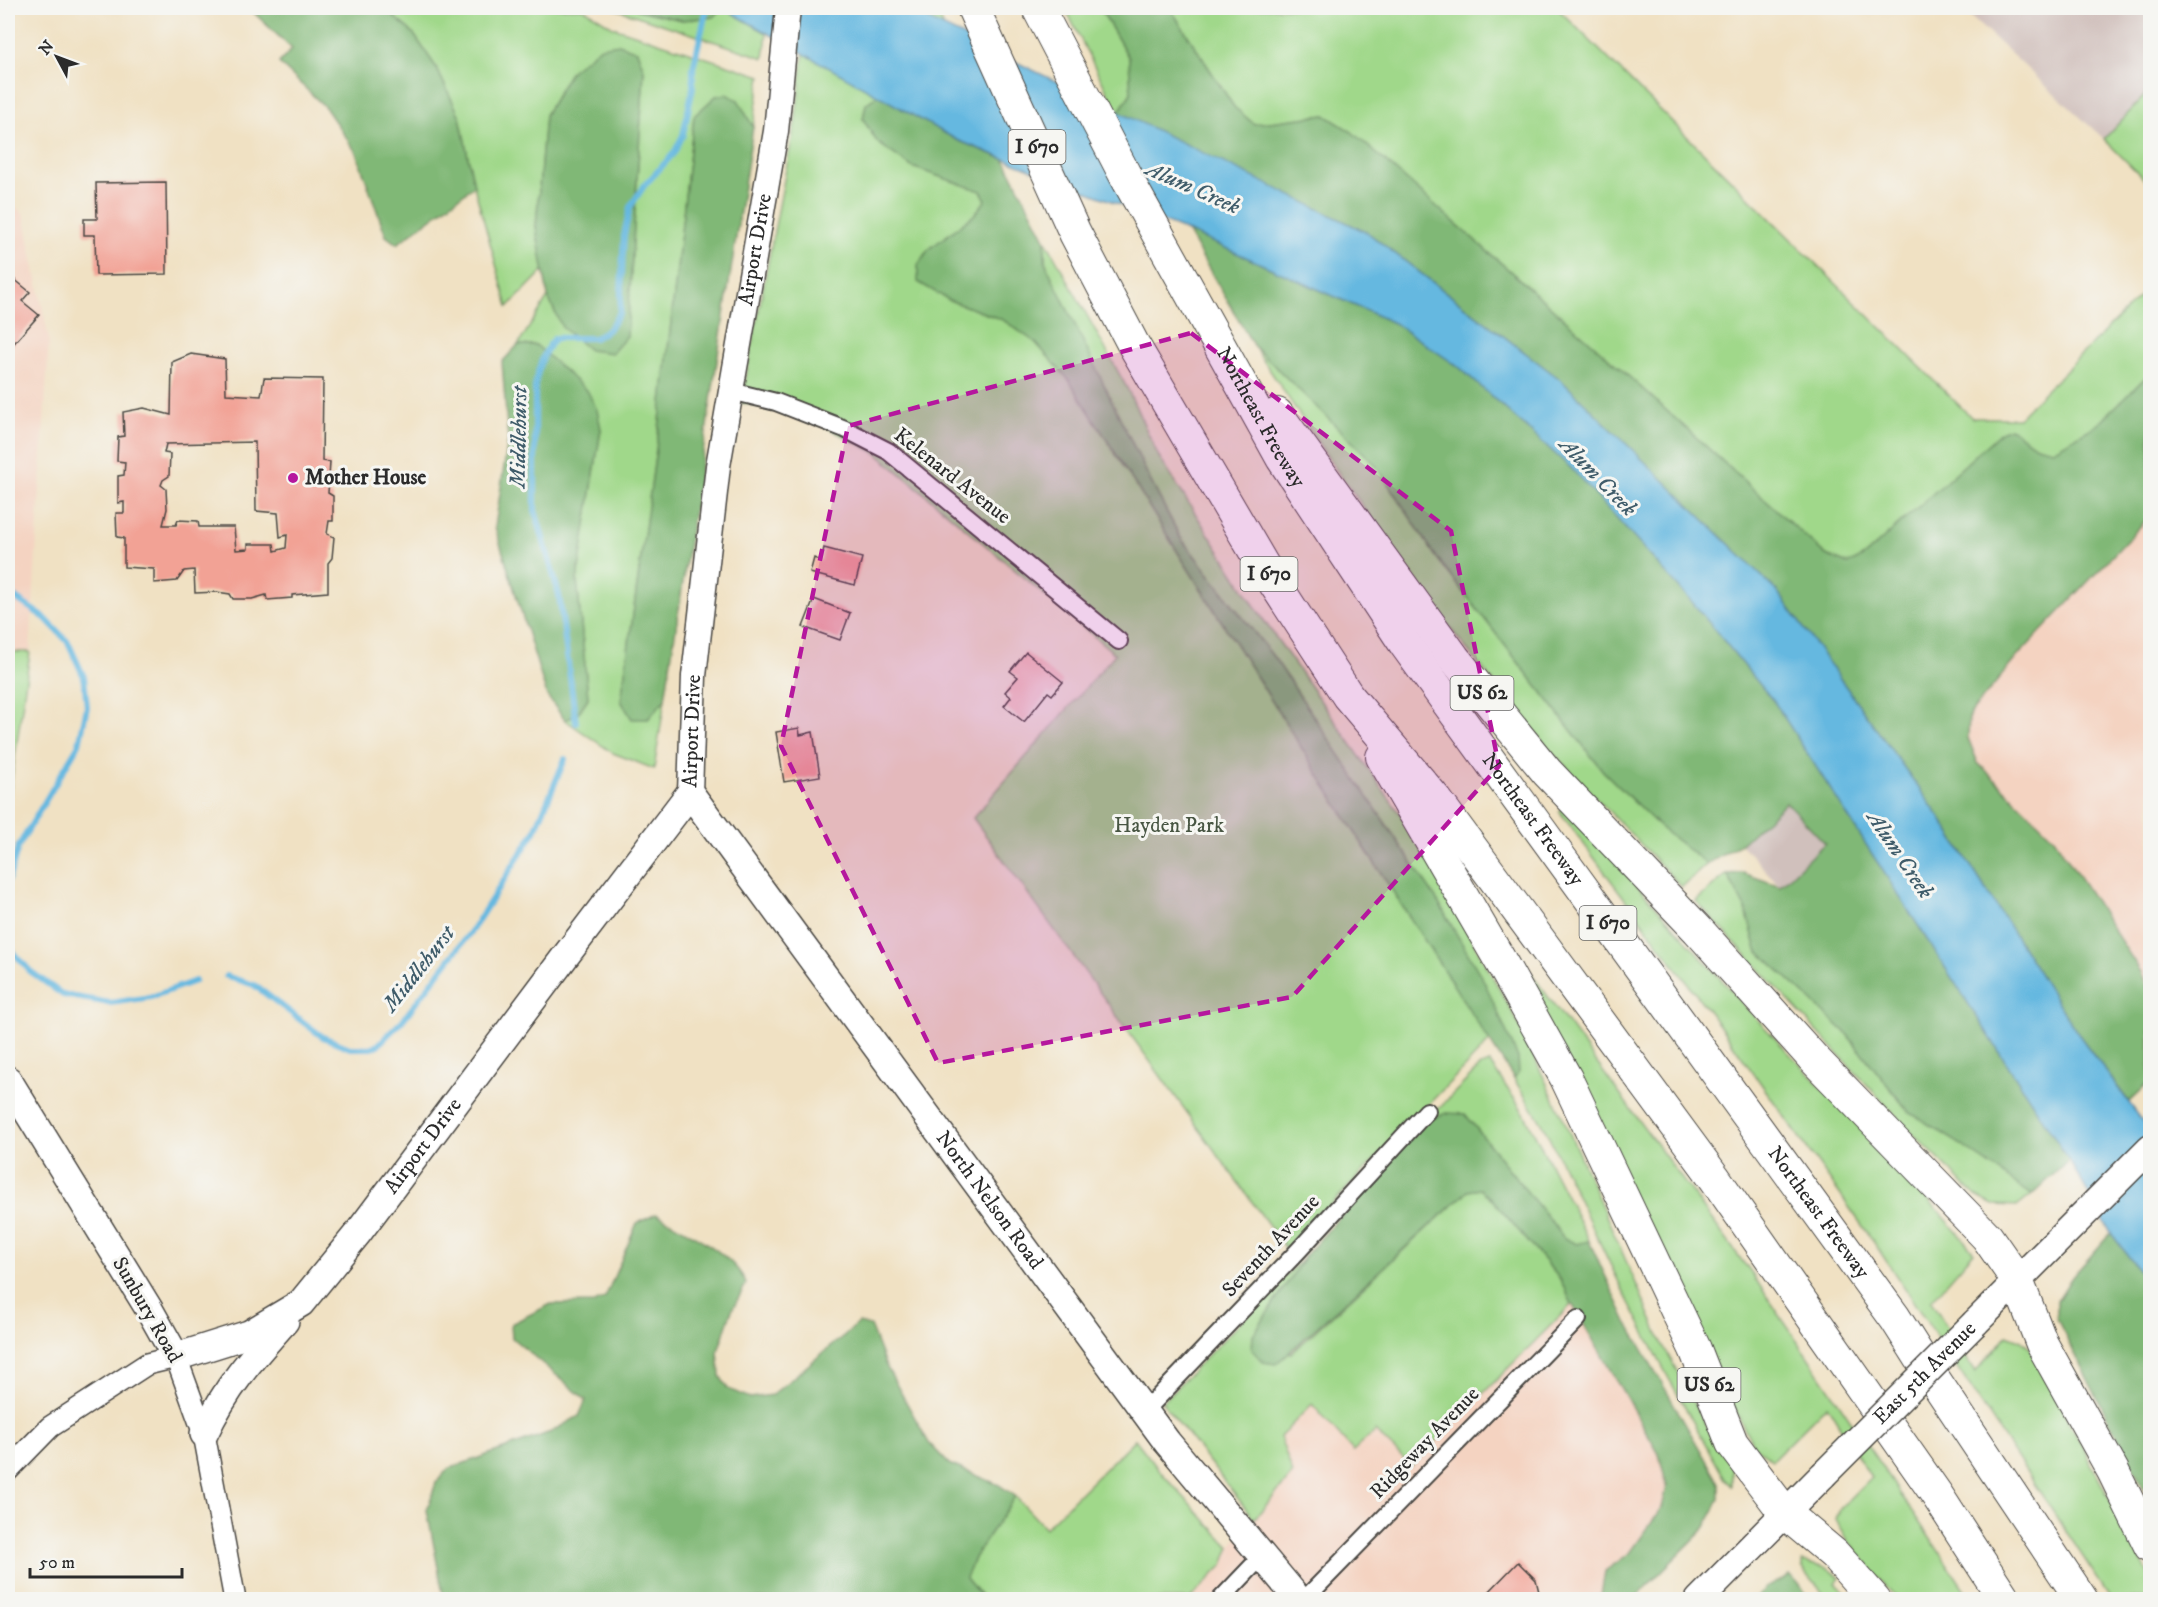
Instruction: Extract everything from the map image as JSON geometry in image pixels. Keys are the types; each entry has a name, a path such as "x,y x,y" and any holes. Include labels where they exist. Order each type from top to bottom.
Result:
{"highway":[{"name":"I 670","path":"973,8 1075,233 1132,342 1264,567 1348,696 1437,801 1714,1177 1937,1495 2005,1599"},
{"name":"Northeast Freeway","path":"1038,8 1125,175 1282,458 1405,644 1895,1318 2082,1599"},
{"name":"US 62","path":"1191,294 1454,658 1547,772 1698,930 1814,1059 1987,1237 2017,1280"},
{"name":"US 62","path":"1348,696 1566,1078 1695,1349 1732,1443 1785,1513"},
{"path":"2017,1280 2042,1344 2113,1471 2151,1546"},
{"path":"1785,1513 1834,1554 1875,1599"}],"main road":[{"name":"Airport Drive","path":"176,1357 249,1334 301,1303 358,1233 690,793 694,676 718,466 776,130 788,8"},
{"name":"North Nelson Road","path":"690,793 1171,1447 1299,1599"},
{"name":"Sunbury Road","path":"8,1080 149,1309 176,1357"},
{"name":"East 5th Avenue","path":"1700,1599 2151,1148"},
{"path":"204,1434 231,1384 301,1303"}],"street":[{"name":"Kelenard Avenue","path":"731,391 776,402 845,429 888,451 1119,641"},
{"name":"Seventh Avenue","path":"1145,1411 1298,1251 1427,1111"},
{"name":"Ridgeway Avenue","path":"1304,1599 1578,1318"},
{"name":"Sunbury Road","path":"176,1357 204,1434 235,1599"},
{"path":"8,1470 50,1427 147,1364 176,1357"},
{"path":"1220,1599 1262,1556"}],"highlighted area":[{"path":"1191,333 1451,531 1499,766 1292,997 938,1063 781,746 848,426"}],"shaded area":[{"path":"1961,8 2150,8 2150,90 2104,139"},
{"path":"8,199 24,215 49,340 30,652 8,652"},
{"path":"2150,516 2150,993 2141,972 2054,838 1978,763 1968,738 1968,715 2017,657"},
{"path":"1786,802 1825,843 1780,886 1741,844"},
{"path":"1572,1304 1659,1454 1667,1487 1662,1508 1630,1553 1606,1571 1602,1599 1190,1600 1223,1565 1230,1547 1293,1475 1280,1437 1312,1404 1353,1451 1375,1431 1411,1466"}],"green space":[{"path":"249,8 384,8 413,33 436,67 460,117 474,186 397,244 386,236 356,152 325,107 279,63 292,49"},
{"path":"384,8 583,8 613,27 761,76 753,127 738,100 716,96 694,116 660,421 621,701 648,719 665,699 654,769 613,753 565,720 577,715 588,698 577,581 601,429 536,345 518,345 548,297 562,327 627,336 644,70 637,51 571,71 545,115 536,227 544,270 508,307 474,186 460,117 436,67 413,33"},
{"path":"613,8 635,8 682,20 714,17 723,8 767,33 764,58"},
{"path":"635,8 723,8 714,17 682,20"},
{"path":"905,8 936,8 944,28"},
{"path":"1065,8 1100,8 1129,58 1131,93 1118,113"},
{"path":"1100,8 1170,8 1234,107 1254,124 1325,115 1352,132 1594,345 1826,555 1847,564 1863,557 2001,432 2010,428 2036,446 2053,450 2097,425 2150,373 2150,516 2017,657 1969,715 1968,738 1978,763 2054,838 2141,972 2150,993 2150,1082 2129,1102 2076,1031 1941,819 1777,591 1561,380 1368,233 1118,113 1131,93 1129,58"},
{"path":"1170,8 1557,8 1972,418 2018,418 2150,286 2150,373 2097,425 2053,451 2036,446 2010,428 1863,557 1848,564 1826,555 1594,345 1352,132 1325,115 1254,124 1234,107"},
{"path":"619,44 637,51 644,70 627,336 612,353 589,350 562,327 548,297 536,227 545,115 571,71 601,47"},
{"name":"Hayden Park","path":"804,52 878,95 866,104 863,119 877,142 912,167 981,191 986,200 974,215 928,250 918,265 949,300 1003,320 1035,342 1069,380 1368,853 1490,1041 1287,1250 973,818 1115,654 876,453 801,414 741,403 795,123"},
{"path":"2150,90 2150,185 2104,139"},
{"path":"726,94 738,100 753,127 665,699 648,719 632,719 621,701 660,421 694,116 716,96"},
{"path":"878,95 957,140 1004,159 1045,239 1045,261 1048,269 1180,537 1275,659 1435,897 1484,981 1518,1058 1519,1072 1514,1079 1069,380 1035,342 1003,320 949,300 918,282 918,265 928,250 974,215 986,200 981,191 912,167 877,142 863,119 866,104"},
{"path":"1187,231 1394,323 1459,367 1571,468 1693,603 1775,703 2069,1160 2032,1195 1960,1144 1909,1112 1846,1033 1757,950 1746,910 1727,874 1743,873 1780,886 1825,843 1786,802 1741,844 1707,864 1662,829 1603,771 1437,558 1375,464 1253,345"},
{"path":"1045,239 1127,388 1159,457 1265,622 1408,825 1514,1015 1563,1118 1664,1347 1719,1449 1732,1463 1732,1486 1725,1479 1668,1377 1626,1297 1543,1125 1514,1079 1519,1072 1435,897 1275,659 1180,537 1048,269 1045,261"},
{"path":"518,345 536,345 588,392 597,410 601,429 577,581 588,698 577,715 565,720 547,696 495,527 508,440 502,362"},
{"path":"1253,345 1375,464 1437,558 1603,771 1662,829 1707,864 1682,887 1549,749 1456,636 1333,465"},
{"path":"8,652 30,652 8,805"},
{"path":"1566,806 1752,1014 1939,1211 1974,1252 1931,1301 1975,1372 2007,1335 2020,1340 2032,1350 2150,1577 2150,1599 2111,1599 1869,1235 1722,1029 1559,811"},
{"path":"1727,874 1746,910 1757,950 1846,1033 1909,1112 1960,1144 2032,1195 2018,1206 1993,1205 1976,1196 1910,1131 1696,901"},
{"path":"1530,972 1754,1277 1971,1599 1897,1599 1849,1542 1836,1519 1840,1509 1871,1478 1827,1405 1772,1460 1753,1445 1701,1344 1521,975"},
{"path":"1490,1063 1524,1113 1589,1241 1576,1244 1564,1238 1465,1114 1426,1121 1481,1066"},
{"path":"1446,1113 1465,1114 1564,1238 1576,1244 1589,1241 1627,1322 1719,1483 1719,1499 1706,1527 1634,1599 1602,1599 1605,1571 1630,1553 1662,1508 1667,1487 1659,1454 1572,1304 1560,1279 1491,1198 1480,1189 1468,1191 1276,1364 1263,1362 1252,1350 1253,1335 1305,1256 1426,1121"},
{"path":"1480,1189 1491,1198 1560,1279 1572,1304 1411,1466 1375,1431 1353,1451 1312,1404 1280,1437 1293,1474 1254,1519 1162,1402 1305,1256 1253,1335 1291,1353 1468,1191"},
{"path":"656,1214 694,1235 720,1253 732,1263 746,1284 732,1310 718,1351 720,1376 728,1389 750,1398 772,1395 859,1323 870,1326 885,1364 929,1443 949,1464 999,1485 1015,1496 980,1547 969,1568 966,1578 983,1599 444,1599 427,1510 436,1483 448,1469 551,1432 579,1416 586,1400 512,1338 511,1324 551,1304 594,1303 605,1298 637,1223"},
{"path":"2111,1233 2150,1285 2150,1501 2057,1319 2057,1301 2072,1277"},
{"path":"1135,1439 1159,1470 1230,1547 1223,1565 1190,1599 983,1599 966,1578 969,1568 980,1547 1015,1496 1045,1528"},
{"path":"1802,1562 1826,1568 1841,1577 1836,1583 1851,1599 1828,1599 1802,1568"},
{"path":"1790,1575 1811,1599 1755,1599 1769,1586"}],"water":[{"name":"Alum Creek","path":"723,8 905,8 1368,233 1561,380 1777,591 1941,819 2076,1031 2150,1131 2150,1285 2111,1233 2069,1160 1775,703 1693,603 1571,468 1459,367 1394,323 1187,231 957,140"}],"building":[{"path":"166,182 167,274 96,275 95,235 84,235 84,219 97,219 96,183"},
{"path":"8,274 30,292 22,301 39,315 8,350"},
{"name":"Mother House","path":"191,354 225,359 226,394 261,396 264,378 323,379 322,461 330,462 328,493 333,496 333,521 329,521 327,534 334,537 332,558 328,563 328,592 267,600 266,595 252,599 233,599 230,594 195,593 194,570 184,571 177,581 154,583 154,569 124,567 124,538 117,537 116,513 124,513 124,502 118,503 118,476 124,475 125,462 117,461 118,437 124,436 123,412 144,408 171,415 172,362","holes":["255,442 256,511 278,513 280,537 287,535 286,548 275,551 274,544 248,544 248,549 236,550 234,527 199,527 198,521 178,520 176,525 163,525 167,509 166,489 161,485 163,480 169,476 170,454 164,453 166,444"]},
{"path":"824,548 862,558 855,585 810,573 814,558 821,561"},
{"path":"814,599 850,613 840,640 803,627"},
{"path":"1026,652 1063,682 1052,695 1048,692 1024,722 1004,706 1011,697 1005,692 1018,677 1010,671"},
{"path":"799,728 800,735 813,732 820,776 784,782 776,732"},
{"path":"1518,1562 1536,1580 1541,1600 1481,1600"}],"waterway":[{"name":"Middlehurst","path":"576,723 559,595 535,510 535,386 542,360 547,348 555,338 595,338 608,330 620,312 624,235 630,207 644,186 674,153 683,135 693,87 693,68 707,8"},
{"name":"Middlehurst","path":"8,596 14,597 45,618 68,642 84,677 87,707 79,744 18,847 8,881"},
{"name":"Middlehurst","path":"226,976 254,985 323,1037 350,1048 371,1048 378,1045 402,1021 472,930 535,831 565,759"},
{"name":"Middlehurst","path":"8,946 30,971 63,995 110,1003 151,997 195,981"}],"place":[{"name":"Mother House","path":"293,478"}]}
